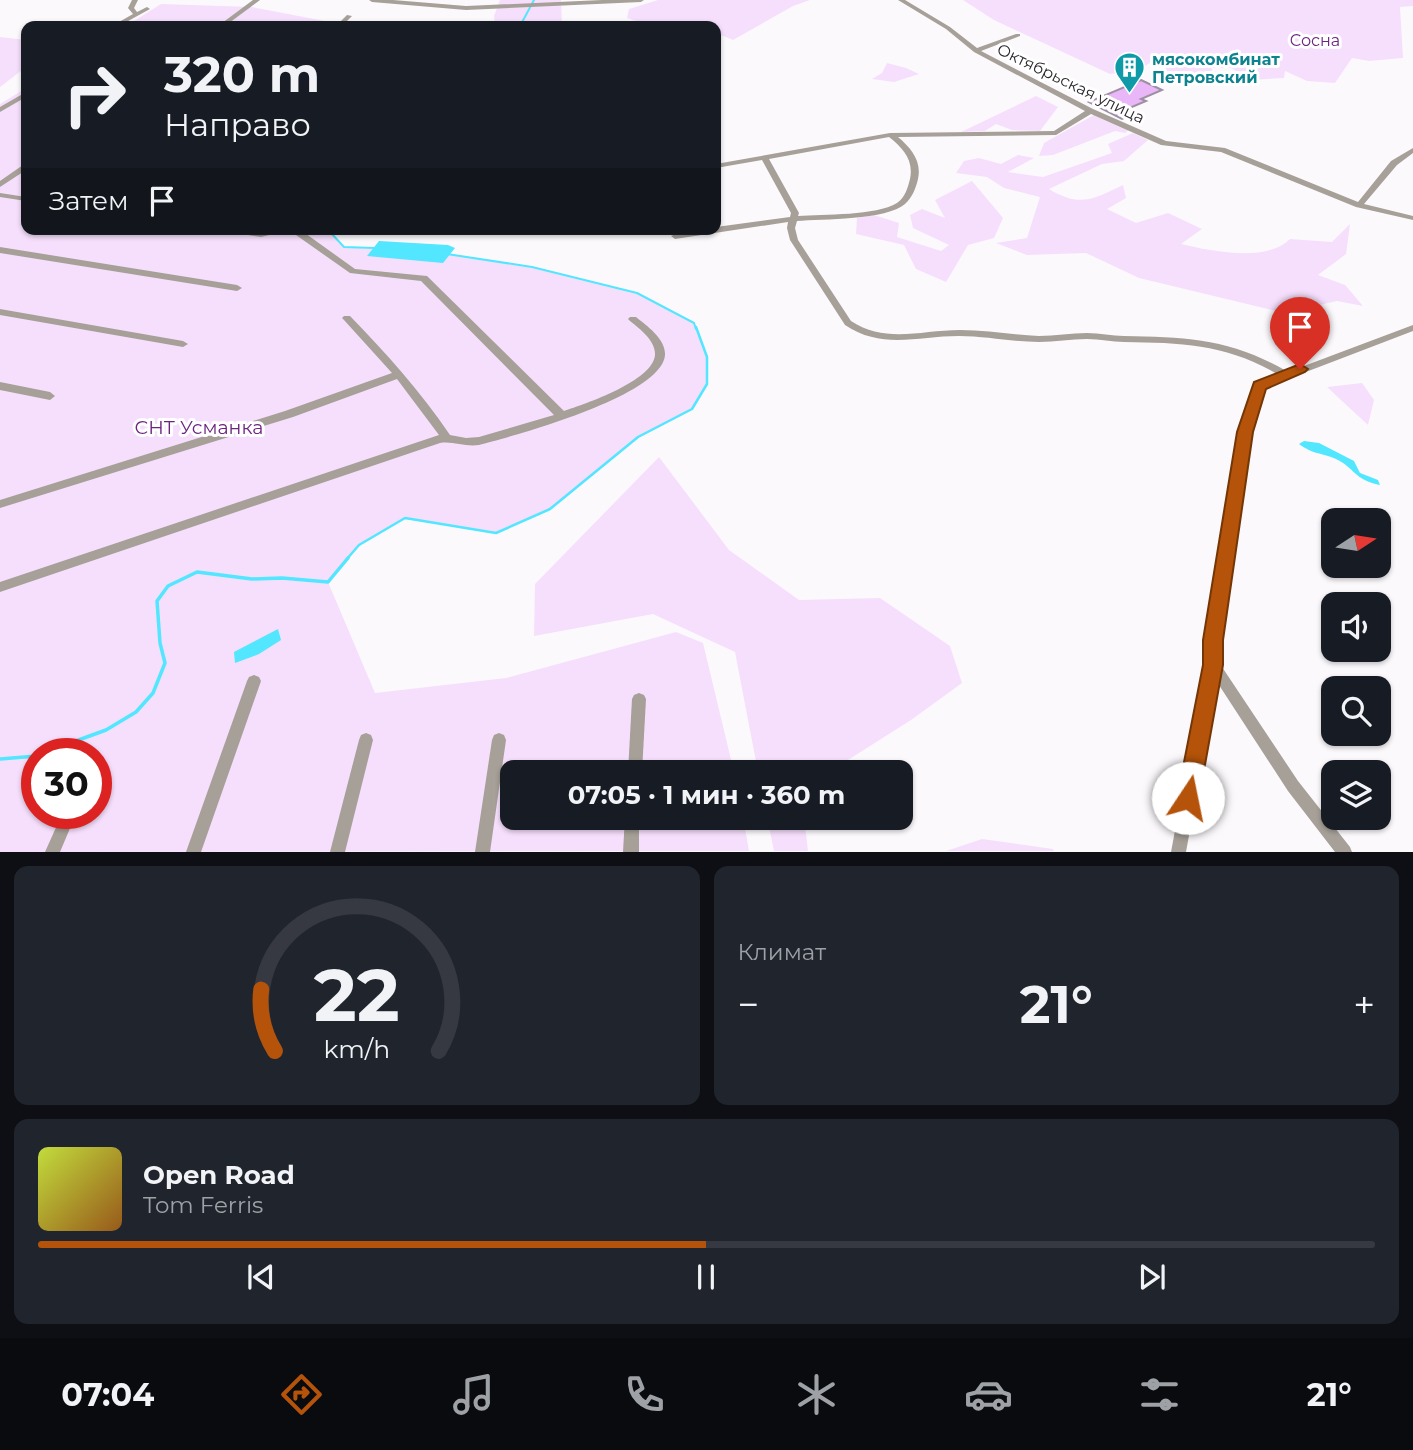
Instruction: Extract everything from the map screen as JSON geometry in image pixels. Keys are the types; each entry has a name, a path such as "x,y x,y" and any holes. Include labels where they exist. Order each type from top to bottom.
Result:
{"street":[{"path":"135,0 131,8 136,14"},
{"path":"228,21 257,0"},
{"path":"372,0 466,8 641,0"},
{"name":"Октябрьская улица","path":"901,0 948,28 976,51 1090,111 1164,143 1222,150 1359,205 1413,218"},
{"path":"124,21 148,9"},
{"path":"344,21 349,16"},
{"path":"976,51 1018,35"},
{"path":"0,110 21,97"},
{"path":"721,165 890,135 1056,133 1090,111"},
{"path":"721,229 792,219 881,211 899,205 908,197 916,175 913,157 906,145 890,135"},
{"path":"1359,205 1394,163 1413,150"},
{"path":"765,159 795,213 792,219 794,240 848,323 856,330 873,337 957,333 1046,339 1089,335 1120,339 1181,339 1247,352 1286,374"},
{"path":"0,185 21,170"},
{"path":"0,195 21,198"},
{"path":"302,235 353,271 424,278 562,416"},
{"path":"675,236 682,235"},
{"path":"0,250 237,288"},
{"path":"0,312 183,344"},
{"path":"346,318 430,412 446,438 458,443 477,441 562,416 620,392 653,373 660,358 655,338 633,319"},
{"path":"1178,852 1213,665 1213,640 1245,432 1259,386 1413,328"},
{"path":"0,504 289,414 398,375"},
{"path":"0,386 50,396"},
{"path":"0,587 446,438"},
{"path":"1213,665 1293,786 1345,852"},
{"path":"193,852 254,681"},
{"path":"636,760 639,699"},
{"path":"337,852 366,740"},
{"path":"482,852 499,740"},
{"path":"52,852 62,829"},
{"path":"631,852 632,830"}],"green space":[{"path":"500,0 561,0 562,21 494,21"},
{"path":"658,0 810,0 793,6 733,40 721,35 721,21 637,21 627,18 629,9"},
{"name":"Сосна","path":"963,0 1413,0 1413,6 1400,7 1403,58 1369,61 1352,58 1335,83 1307,81 1285,71 1284,78 1251,80 1231,68 1212,68 1211,80 1167,71 1153,61 1138,70 1110,74 994,20"},
{"path":"161,4 252,7 325,21 134,21"},
{"path":"0,37 21,39 21,71 0,87"},
{"path":"887,63 919,74 894,82 872,79 882,73"},
{"name":"СНТ Усманка","path":"21,91 21,235 333,235 344,247 446,254 532,267 637,293 694,323 707,357 707,384 692,409 638,437 550,509 496,533 405,518 359,545 328,582 375,693 506,678 676,632 703,643 731,760 500,760 500,830 745,830 749,851 0,852 0,104"},
{"path":"1036,96 1058,107 1040,131 1012,130 996,124 985,131 961,132"},
{"path":"1094,115 1129,130 1125,133 1115,131 1053,155 1039,156 1044,143"},
{"path":"1133,133 1148,140 1124,161 1102,164 1049,189 1078,200 1104,194 1123,185 1126,198 1107,209 1136,223 1168,213 1202,229 1181,244 1222,252 1267,251 1290,239 1332,242 1350,224 1346,254 1318,275 1345,285 1363,306 1337,301 1284,313 1139,278 1086,253 1027,255 996,243 1027,238 1040,197 1004,188 987,177 956,173 964,161 979,158 1001,164 1018,155 1034,158 1008,172 1043,177 1112,153 1108,144"},
{"path":"972,181 1003,218 994,238 968,245 946,282 916,269 904,245 856,234 857,218 874,215 899,223 897,237 941,251 949,245 913,228 910,215 922,209 945,218 935,200"},
{"path":"1362,383 1374,400 1368,425 1327,387"},
{"path":"659,457 729,550 799,600 880,598 950,646 962,683 911,720 848,760 756,760 735,652 653,614 534,636 535,584"},
{"path":"770,830 806,830 808,851 774,851"},
{"path":"982,839 1053,849 1054,851 946,851"}],"water":[{"path":"379,241 448,245 455,248 443,263 367,256"},
{"path":"1304,441 1319,443 1354,461 1360,473 1378,480 1380,485 1365,480 1336,459 1304,448 1299,444"},
{"path":"278,629 281,640 259,654 235,663 234,652"}],"building":[{"name":"мясокомбинат Петровский","path":"1141,80 1162,90 1141,99 1146,101 1127,109 1135,113 1122,119 1089,102"}],"waterway":[{"path":"523,21 534,0"},
{"path":"333,235 344,247 374,248"},
{"path":"447,254 532,267 637,293 694,323 696,329"},
{"path":"346,560 359,545 405,518 496,533 550,509 638,437 692,409 707,384 707,357 696,327"},
{"path":"84,738 106,730 136,712 153,693 165,663 160,643 157,601 168,586 197,572 252,579 282,578 328,582 348,558"},
{"path":"0,759 21,757"}],"place":[{"name":"мясокомбинат Петровский","path":"1129,95"}],"route":[{"path":"1188,798 1213,665 1213,640 1245,432 1259,386 1300,369"}]}
